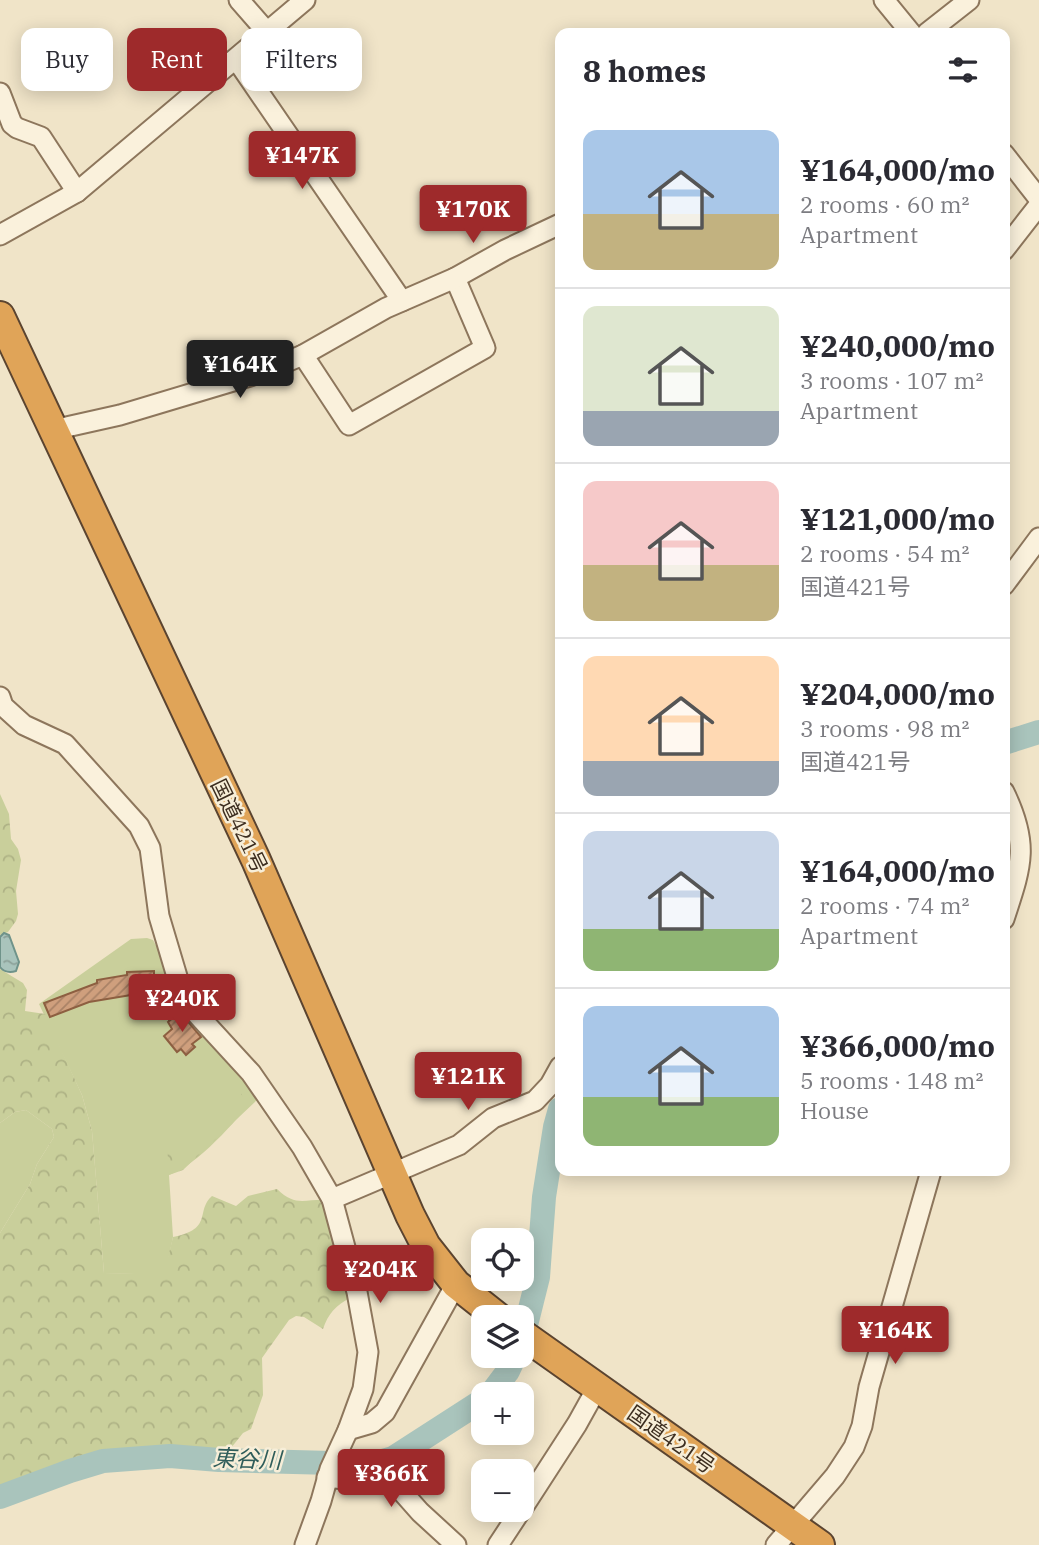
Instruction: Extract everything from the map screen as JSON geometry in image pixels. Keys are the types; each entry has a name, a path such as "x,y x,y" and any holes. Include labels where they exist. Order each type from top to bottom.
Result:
{"highway":[{"name":"国道421号","path":"0,316 256,860 374,1128 391,1173 426,1246 456,1284 483,1305"},
{"name":"国道421号","path":"534,1344 597,1388 784,1535 820,1545"}],"street":[{"path":"239,0 264,28"},
{"path":"272,28 305,0"},
{"path":"884,0 907,28"},
{"path":"934,28 970,0"},
{"path":"0,235 77,192 241,55"},
{"path":"236,59 402,301"},
{"path":"0,93 12,124 41,137 77,192"},
{"path":"1010,162 1039,200"},
{"path":"1010,242 1039,205"},
{"path":"53,430 186,396 260,373 303,355 402,301 454,278 555,226"},
{"path":"303,355 349,425 485,348 454,278"},
{"path":"1010,577 1039,538"},
{"path":"0,697 3,706 24,725 65,744 139,826 150,848 159,916 184,1000 251,1073 302,1147 332,1199 357,1292 368,1352 363,1390 331,1467 305,1545"},
{"path":"1010,804 1021,846 1021,869 1010,901"},
{"path":"332,1199 459,1145 494,1118 535,1101 555,1076"},
{"path":"784,1535 835,1476 854,1447 930,1176"},
{"path":"348,1430 372,1423 385,1412 456,1284"},
{"path":"534,1490 597,1388"},
{"path":"331,1467 344,1479 389,1477 456,1545"},
{"path":"498,1545 513,1522"}],"green space":[{"path":"0,794 9,814 11,839 21,860 16,891 18,914 8,932 0,935"},
{"path":"131,939 153,940 259,1093 206,1151 169,1175 173,1237 165,1275 104,1273 92,1131 82,1095 39,1004"},
{"path":"0,969 23,983 27,990 25,1011 45,1014 82,1095 92,1131 104,1273 164,1274 173,1237 186,1234 199,1224 204,1208 212,1196 236,1206 248,1196 277,1189 296,1200 329,1200 350,1298 333,1310 323,1329 304,1317 296,1316 289,1320 262,1358 263,1395 251,1429 243,1433 227,1453 150,1453 94,1461 65,1469 0,1501 0,1233 30,1184 37,1164 54,1137 52,1129 26,1110 15,1112 0,1123"},
{"path":"250,1086 258,1099 183,1170 169,1175 167,1145 186,1153 247,1102 241,1094"},
{"path":"26,1110 52,1129 54,1137 37,1164 30,1184 0,1233 0,1123 15,1112"}],"water":[{"path":"4,933 9,935 19,962 16,971 7,972 0,967 0,937"}],"building":[{"path":"154,971 154,977 161,977 161,994 131,995 89,1002 50,1017 44,1003 97,983 97,980 127,975 127,972"},
{"path":"161,978 166,978 173,985 174,1017 169,1020 168,987 161,983"},
{"path":"180,1012 201,1037 192,1044 195,1047 186,1055 181,1049 177,1052 164,1036 172,1029 168,1022"}],"waterway":[{"name":"東谷川","path":"1010,741 1039,732"},
{"name":"東谷川","path":"531,1305 538,1277 544,1197 555,1127"},
{"name":"東谷川","path":"500,1382 509,1368"},
{"name":"東谷川","path":"0,1497 103,1461 170,1456 372,1464 393,1458 471,1408"}]}
